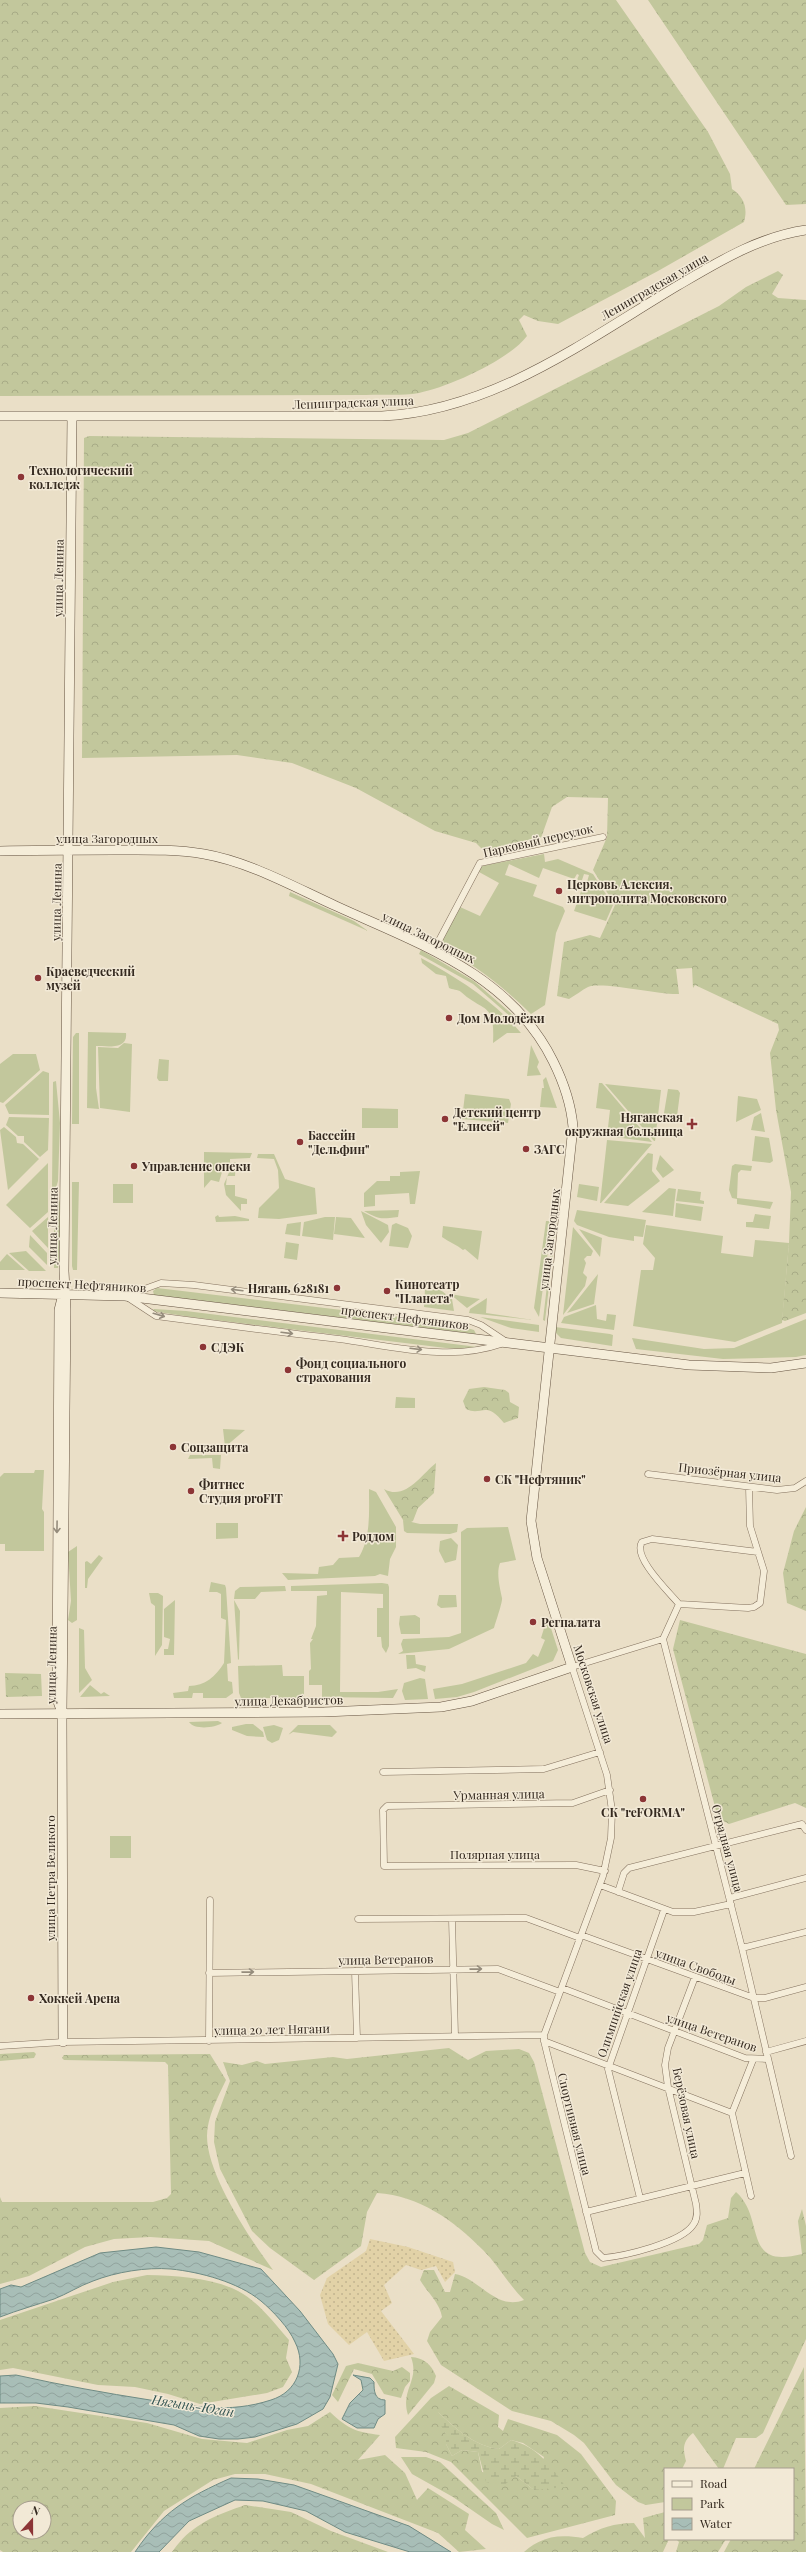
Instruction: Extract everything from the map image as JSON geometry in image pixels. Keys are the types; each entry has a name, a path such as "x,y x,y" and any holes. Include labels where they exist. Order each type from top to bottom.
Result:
{"main road":[{"name":"Ленинградская улица","path":"0,416 382,416 402,415 446,407 478,397 530,372 703,270 757,242 772,237 806,230"},
{"name":"улица Ленина","path":"62,1713 57,1698 61,1558 62,1447 59,1310 64,1293 72,416"},
{"name":"улица Загородных","path":"0,851 179,851 224,859 283,882 434,950 486,982 526,1020 548,1052 568,1098 572,1121 572,1148 548,1347"},
{"name":"проспект Нефтяников","path":"0,1293 64,1293 125,1296 719,1367 780,1368 806,1363"},
{"name":"Московская улица","path":"548,1347 531,1529 537,1558 572,1667"},
{"name":"улица Декабристов","path":"0,1714 324,1712 441,1707 472,1701 572,1667"},
{"name":"улица Петра Великого","path":"62,1713 63,2042"}],"street":[{"name":"Парковый переулок","path":"434,950 480,863 603,836"},
{"path":"125,1296 161,1283 257,1292 468,1320 481,1325 506,1342"},
{"path":"125,1296 156,1316 413,1348 470,1352 506,1342"},
{"name":"Приозёрная улица","path":"648,1474 785,1490 802,1486 806,1481"},
{"path":"749,1487 749,1519 764,1571 762,1599 758,1606 748,1608 679,1604 646,1565 640,1553 642,1542 652,1539 758,1552"},
{"path":"572,1667 663,1639 679,1604"},
{"name":"Отрадная улица","path":"663,1639 731,1901 791,2156"},
{"name":"Московская улица","path":"544,2038 605,1871 612,1823 610,1790 600,1752 572,1667"},
{"path":"383,1772 544,1770 600,1752"},
{"name":"Урманная улица","path":"384,1866 383,1810 388,1806 573,1803 610,1790"},
{"path":"618,1892 624,1873 629,1868 802,1824 806,1830"},
{"name":"Полярная улица","path":"384,1866 576,1865 605,1871"},
{"path":"600,1885 664,1910 690,1912 806,1878"},
{"path":"209,2040 210,1900"},
{"name":"Олимпийская улица","path":"640,2198 609,2074 609,2065 664,1910"},
{"name":"улица Свободы","path":"358,1919 526,1918 754,1998 765,1998 806,1987"},
{"path":"452,1919 455,2036"},
{"path":"742,1948 806,1932"},
{"name":"улица Ветеранов","path":"209,1972 504,1970 627,2013 753,2060 767,2059"},
{"path":"355,1971 357,2038"},
{"name":"Берёзовая улица","path":"692,2186 668,2087 665,2060 695,1977"},
{"name":"улица 20 лет Нягани","path":"0,2046 63,2042 455,2036 544,2038"},
{"path":"544,2038 732,2113"},
{"name":"Спортивная улица","path":"544,2038 598,2256 607,2257 670,2241 693,2226 697,2210 692,2186"},
{"name":"улица Ветеранов","path":"766,2052 806,2041"},
{"path":"752,2196 745,2173 732,2113 753,2060"},
{"path":"586,2212 745,2173"}],"green space":[{"path":"0,0 616,0 708,132 730,174 732,189 740,196 744,203 746,212 744,222 658,271 558,324 538,321 524,315 519,320 527,336 507,354 462,379 432,390 406,394 366,395 0,396"},
{"path":"648,0 806,0 806,204 786,205"},
{"path":"778,271 783,275 772,294 778,298 806,300 806,1313 785,1321 782,1320 789,1243 791,1192 776,1110 770,1053 779,1030 778,1024 695,985 693,988 692,968 676,969 679,994 595,986 588,987 569,999 557,996 564,942 590,935 600,938 615,905 593,870 607,837 608,798 567,797 552,807 541,838 532,844 484,851 476,843 435,831 356,788 292,763 237,755 82,758 84,438 89,436 444,440 468,433 719,306 746,287"},
{"path":"544,854 545,862 558,859 593,874 613,905 606,921 574,911 584,883 587,882 589,875 584,874 582,880 577,880 579,875 577,874 574,879 543,868 539,878 509,864 505,875 537,885 533,896 563,907 565,911 556,933 545,1005 531,1014 488,976 439,946 460,907 480,916 499,883 479,872 482,866"},
{"path":"290,892 354,921 368,931 289,896"},
{"path":"421,950 474,981 521,1022 519,1024 473,984 419,954"},
{"path":"421,958 449,974 487,1000 521,1033 507,1033 493,1043 492,1020 490,1014 482,1006 460,991 449,988 446,976 436,974 422,963"},
{"path":"88,1032 126,1033 124,1042 120,1045 96,1046 96,1088 99,1109 87,1108"},
{"path":"76,1033 79,1033 79,1124 72,1124 73,1037"},
{"path":"124,1043 132,1044 130,1112 100,1108 98,1047 118,1048"},
{"path":"531,1045 539,1062 537,1067 541,1075 527,1076"},
{"path":"13,1054 36,1054 40,1070 3,1103 0,1102 0,1064"},
{"path":"159,1059 169,1060 168,1081 159,1081 157,1078"},
{"path":"43,1071 49,1073 49,1115 9,1114 5,1105"},
{"path":"546,1077 557,1108 540,1107 542,1088 544,1088 543,1080"},
{"path":"56,1081 60,1123 58,1181 56,1188 52,1188 53,1082"},
{"path":"599,1083 602,1083 652,1142 607,1136 610,1110 596,1108"},
{"path":"605,1084 661,1090 655,1141 654,1141"},
{"path":"668,1089 678,1090 680,1093 677,1116 679,1122 663,1119"},
{"path":"465,1094 509,1099 511,1104 508,1123 462,1119"},
{"path":"738,1096 757,1099 761,1110 736,1122"},
{"path":"362,1108 398,1109 398,1128 362,1128"},
{"path":"761,1113 765,1132 751,1130 754,1117"},
{"path":"9,1117 49,1118 48,1150 40,1157 24,1142 24,1136 18,1136 6,1125"},
{"path":"4,1127 16,1137 17,1143 23,1144 39,1159 8,1190 0,1130"},
{"path":"755,1136 769,1138 773,1161 770,1163 752,1161"},
{"path":"607,1140 652,1144 600,1203"},
{"path":"204,1152 252,1153 250,1158 230,1159 230,1165 222,1172 219,1182 211,1180 204,1188"},
{"path":"648,1153 653,1154 652,1171 660,1181 628,1206 604,1203"},
{"path":"258,1154 274,1154 285,1179 315,1188 317,1214 279,1219 258,1218 259,1208 279,1188 278,1170 274,1159 257,1158"},
{"path":"660,1155 674,1170 663,1178 656,1169"},
{"path":"236,1162 235,1176 227,1176 233,1163"},
{"path":"48,1163 48,1212 30,1228 6,1205"},
{"path":"735,1164 752,1166 751,1171 741,1170 738,1173 737,1198 773,1202 770,1209 737,1204 737,1199 732,1198 729,1190 732,1166"},
{"path":"420,1171 415,1204 410,1204 409,1193 375,1195 375,1206 364,1207 364,1193 377,1181 390,1181 390,1176 400,1176 400,1172"},
{"path":"227,1177 226,1185 235,1185 235,1196 247,1199 247,1204 241,1204 241,1211 226,1195 224,1184"},
{"path":"72,1182 79,1182 77,1270 73,1270 72,1266"},
{"path":"113,1184 133,1184 133,1203 113,1203"},
{"path":"579,1184 599,1187 597,1201 577,1197"},
{"path":"669,1188 676,1189 673,1216 642,1212"},
{"path":"678,1189 701,1192 700,1200 704,1201 704,1204 676,1201"},
{"path":"54,1199 59,1200 63,1211 58,1268 54,1268"},
{"path":"676,1203 703,1207 701,1221 675,1217"},
{"path":"399,1210 398,1217 384,1218 374,1216 364,1211"},
{"path":"577,1210 646,1220 643,1237 634,1236 634,1241 609,1237 577,1225 574,1221"},
{"path":"361,1211 388,1225 389,1232 381,1243 366,1225"},
{"path":"755,1214 771,1216 769,1229 746,1227 746,1222 753,1222"},
{"path":"218,1215 219,1217 235,1216 249,1219 249,1221 216,1222 215,1217"},
{"path":"555,1216 557,1217 545,1321 543,1320"},
{"path":"48,1217 48,1248 32,1231"},
{"path":"325,1217 335,1217 333,1240 302,1236 304,1222"},
{"path":"336,1217 351,1218 365,1238 334,1234"},
{"path":"546,1221 552,1221 539,1317 534,1308"},
{"path":"301,1222 300,1236 285,1234 287,1224"},
{"path":"396,1223 408,1228 412,1236 408,1248 389,1246 392,1225"},
{"path":"646,1225 723,1236 721,1253 753,1257 755,1240 789,1243 782,1323 735,1342 633,1326 641,1270 653,1270 655,1258 643,1244"},
{"path":"443,1226 482,1231 478,1260 465,1249 463,1250 442,1237"},
{"path":"573,1227 593,1251 591,1256 587,1256 584,1259 586,1263 583,1273 587,1277 585,1286 563,1315"},
{"path":"579,1229 602,1238 600,1257"},
{"path":"30,1235 47,1253 47,1265 29,1247"},
{"path":"286,1242 299,1244 297,1260 284,1258"},
{"path":"26,1251 46,1271 29,1271 9,1253"},
{"path":"7,1254 25,1270 0,1270 0,1262"},
{"path":"598,1274 594,1304 567,1313"},
{"path":"433,1284 452,1299 454,1311 424,1307 425,1290"},
{"path":"157,1288 450,1323 474,1330 476,1334 154,1295 153,1291"},
{"path":"450,1294 480,1299 467,1308"},
{"path":"487,1298 486,1313 533,1320 469,1313 470,1309"},
{"path":"596,1305 597,1319 606,1321 607,1314 616,1315 614,1330 561,1323 564,1317"},
{"path":"154,1309 186,1311 478,1347 460,1349 446,1348 191,1317 152,1311"},
{"path":"480,1317 539,1325 539,1332 511,1328"},
{"path":"806,1319 806,1355 796,1357 723,1359 636,1349 632,1338 704,1349 734,1348"},
{"path":"555,1327 613,1335 612,1346 561,1338 555,1332"},
{"path":"484,1387 505,1390 509,1393 510,1402 519,1407 518,1418 504,1423 498,1416 488,1410 471,1411 466,1409 463,1401 469,1389"},
{"path":"396,1397 415,1398 415,1408 395,1408"},
{"path":"223,1429 245,1430 225,1447"},
{"path":"190,1455 221,1455 220,1469 213,1468 212,1458 188,1459"},
{"path":"436,1463 434,1493 418,1508 413,1521 409,1523 403,1520 384,1489 392,1492 399,1492 406,1489"},
{"path":"35,1470 44,1470 42,1509 44,1512 44,1551 5,1551 5,1544 0,1544 0,1477 4,1473 34,1473"},
{"path":"369,1489 376,1492 396,1527 396,1547 390,1559 388,1576 380,1574 375,1576 288,1580 282,1573 318,1574 319,1567 333,1565 339,1558 359,1557 366,1541 369,1515"},
{"path":"806,1507 806,1611 787,1603 783,1573 794,1531"},
{"path":"403,1520 420,1524 458,1524 457,1532 450,1534 407,1533 404,1531"},
{"path":"216,1523 238,1523 238,1538 216,1539"},
{"path":"508,1527 516,1560 500,1563 498,1576 502,1600 494,1628 449,1649 398,1654 403,1651 401,1644 403,1639 449,1637 461,1633 461,1532 467,1528"},
{"path":"451,1538 458,1545 456,1560 445,1563 439,1551 440,1541"},
{"path":"77,1546 77,1620 72,1623 68,1620 71,1601 68,1552"},
{"path":"99,1555 103,1558 88,1579 87,1588 85,1588 85,1562 87,1561 91,1564"},
{"path":"211,1582 225,1585 226,1588 231,1663 227,1664 228,1681 232,1682 233,1693 226,1698 203,1698 203,1693 193,1693 192,1698 174,1698 173,1693 188,1691 189,1686 195,1686 210,1679 224,1663 226,1620 221,1618 221,1594 217,1592 209,1592"},
{"path":"388,1584 389,1587 389,1646 386,1653 382,1647 381,1637 377,1637 377,1608 383,1608 383,1594 341,1592 340,1692 378,1692 398,1689 393,1698 322,1697 322,1685 309,1685 309,1671 311,1669 310,1643 313,1639 311,1639 316,1626 317,1596 327,1595 327,1591 291,1591 291,1586"},
{"path":"285,1586 286,1591 261,1592 255,1599 234,1599 235,1591 240,1587"},
{"path":"149,1593 158,1593 163,1596 162,1645 155,1656 155,1606 151,1603"},
{"path":"439,1595 456,1595 457,1607 441,1608 437,1605"},
{"path":"175,1600 174,1655 164,1655 164,1649 168,1649 170,1639 164,1637 164,1609"},
{"path":"234,1600 240,1611 238,1660"},
{"path":"415,1615 420,1618 420,1634 401,1634 399,1624 400,1616"},
{"path":"680,1620 806,1654 806,1808 795,1803 729,1824 718,1818 673,1649"},
{"path":"546,1622 549,1622 558,1650 553,1661 474,1692 457,1697 435,1699 433,1689 462,1684 526,1663 533,1654 538,1657 545,1640 541,1638"},
{"path":"79,1628 84,1630 85,1668 92,1680 79,1693"},
{"path":"406,1655 415,1655 416,1664 426,1666 425,1672 416,1668 407,1669"},
{"path":"282,1665 283,1676 304,1676 304,1698 241,1698 239,1693 238,1666"},
{"path":"5,1673 41,1674 42,1696 6,1697"},
{"path":"420,1678 425,1679 428,1699 405,1700 402,1691 404,1683"},
{"path":"90,1685 101,1694 104,1692 110,1696 80,1697"},
{"path":"218,1721 222,1723 215,1726 205,1727 195,1726 189,1722"},
{"path":"253,1724 263,1732 264,1737 247,1736 232,1730 232,1727"},
{"path":"274,1725 283,1728 279,1740 272,1743 267,1740 263,1727"},
{"path":"298,1725 330,1725 337,1732 332,1737 293,1732 288,1735"},
{"path":"110,1836 131,1836 131,1858 110,1858"},
{"path":"449,2048 468,2060 486,2051 519,2049 529,2053 534,2062 585,2253 590,2262 601,2267 699,2244 703,2240 707,2225 728,2218 731,2198 736,2192 745,2203 757,2239 762,2248 770,2255 783,2257 802,2254 798,2221 802,2209 806,2226 806,2339 763,2433 756,2438 736,2438 723,2468 718,2468 693,2433 689,2436 684,2446 686,2461 682,2468 664,2468 664,2502 646,2505 638,2502 616,2485 584,2443 574,2435 551,2421 512,2411 441,2365 427,2341 430,2332 442,2317 439,2307 420,2280 424,2270 434,2270 445,2292 450,2292 455,2274 472,2281 496,2298 514,2302 524,2300 494,2262 472,2239 435,2211 422,2204 407,2199 377,2193 367,2212 361,2246 314,2280 270,2248 252,2231 220,2169 214,2142 215,2122 230,2081 223,2062 242,2065 257,2061 265,2064 333,2057 347,2059"},
{"path":"34,2052 36,2054 34,2058 0,2061 0,2054"},
{"path":"210,2054 226,2080 214,2107 207,2129 209,2152 214,2169 231,2206 273,2270 209,2241 150,2237 114,2239 85,2247 29,2276 0,2284 0,2197 2,2202 153,2202 167,2198 171,2194 168,2065 165,2062 64,2060 62,2058 64,2055"},
{"path":"147,2275 205,2280 228,2286 253,2301 266,2313 289,2340 286,2358 292,2372 283,2387 267,2393 200,2404 168,2394 135,2387 98,2385 13,2368 0,2370 0,2320 113,2282"},
{"path":"411,2357 426,2362 432,2368 436,2376 434,2383 408,2415 406,2398 413,2373"},
{"path":"358,2363 393,2371 402,2367 410,2373 410,2381 405,2387 401,2398 384,2394 372,2374 354,2369 338,2402 332,2395 346,2366"},
{"path":"804,2367 806,2552 724,2552 730,2540 794,2540 794,2468 754,2468"},
{"path":"449,2386 499,2415 498,2427 503,2431 508,2419 557,2435 581,2454 616,2501 615,2515 527,2538 451,2462 426,2452 396,2448 395,2437 431,2398","holes":["438,2412 458,2430 481,2444 499,2449 511,2440 523,2443 544,2457 534,2490 516,2476 482,2472 478,2452 462,2450 452,2456 446,2444 446,2434"]},
{"path":"35,2406 147,2423 202,2439 247,2443 287,2430 308,2426 330,2412 353,2429 365,2433 380,2435 358,2460 385,2455 405,2473 417,2500 428,2488 469,2514 465,2530 486,2549 459,2552 438,2533 311,2484 265,2474 235,2474 213,2480 164,2511 131,2552 3,2552 0,2550 0,2408"},
{"path":"437,2411 458,2430 481,2444 499,2449 511,2440 529,2447 549,2464 566,2487 534,2490 516,2476 499,2489 495,2484 486,2482 478,2452 462,2450 452,2456 446,2444 446,2434 440,2424"},
{"path":"401,2457 426,2457 440,2462 496,2513 504,2530 492,2524 453,2497 412,2474"},
{"path":"245,2505 291,2512 331,2531 388,2552 172,2552 187,2535 204,2522"},
{"path":"664,2512 664,2540 669,2540 663,2552 524,2552 537,2542 544,2539 559,2536 583,2538 595,2531 620,2524 634,2523 645,2538 643,2518"},
{"path":"677,2540 725,2540 718,2552 676,2552 679,2542"}],"sand":[{"path":"370,2239 408,2247 453,2262 455,2272 445,2282 436,2266 421,2270 406,2265 384,2285 392,2303 381,2311 414,2354 384,2361 367,2332 349,2345 328,2324 320,2295 327,2278 366,2251"}],"water":[{"path":"156,2247 199,2252 261,2269 300,2311 333,2354 338,2364 330,2397 323,2409 297,2424 255,2437 219,2439 199,2436 174,2425 68,2407 36,2403 0,2403 0,2376 16,2375 116,2395 210,2408 240,2407 255,2404 271,2400 287,2391 293,2384 300,2369 298,2351 289,2331 271,2310 252,2294 230,2283 206,2275 171,2269 141,2270 121,2273 93,2281 54,2299 0,2317 0,2289 11,2285 21,2287 100,2253"},
{"path":"353,2375 370,2378 374,2382 375,2394 381,2400 385,2400 385,2414 378,2419 374,2428 357,2428 342,2419 350,2403 363,2390 361,2380"},
{"path":"231,2478 258,2479 294,2485 409,2526 451,2552 410,2552 345,2532 306,2511 263,2501 235,2500 189,2521 159,2552 135,2552 155,2526 177,2507 202,2492"}],"place":[{"name":"Технологический колледж","path":"21,477"},
{"name":"Церковь Алексия, митрополита Московского","path":"559,891"},
{"name":"Краеведческий музей","path":"38,978"},
{"name":"Дом Молодёжи","path":"449,1018"},
{"name":"Детский центр \"Елисей\"","path":"445,1119"},
{"name":"Няганская окружная больница","path":"692,1124"},
{"name":"Бассейн \"Дельфин\"","path":"300,1142"},
{"name":"ЗАГС","path":"526,1149"},
{"name":"Управление опеки","path":"134,1166"},
{"name":"Нягань 628181","path":"337,1288"},
{"name":"Кинотеатр \"Планета\"","path":"387,1291"},
{"name":"СДЭК","path":"203,1347"},
{"name":"Фонд социального страхования","path":"288,1370"},
{"name":"Соцзащита","path":"173,1447"},
{"name":"СК \"Нефтяник\"","path":"487,1479"},
{"name":"Фитнес Студия proFIT","path":"191,1491"},
{"name":"Роддом","path":"343,1536"},
{"name":"Регпалата","path":"533,1622"},
{"name":"СК \"reFORMA\"","path":"643,1799"},
{"name":"Хоккей Арена","path":"31,1998"}],"water label":[{"name":"Нягынь-Юган","path":"193,2405"}]}
